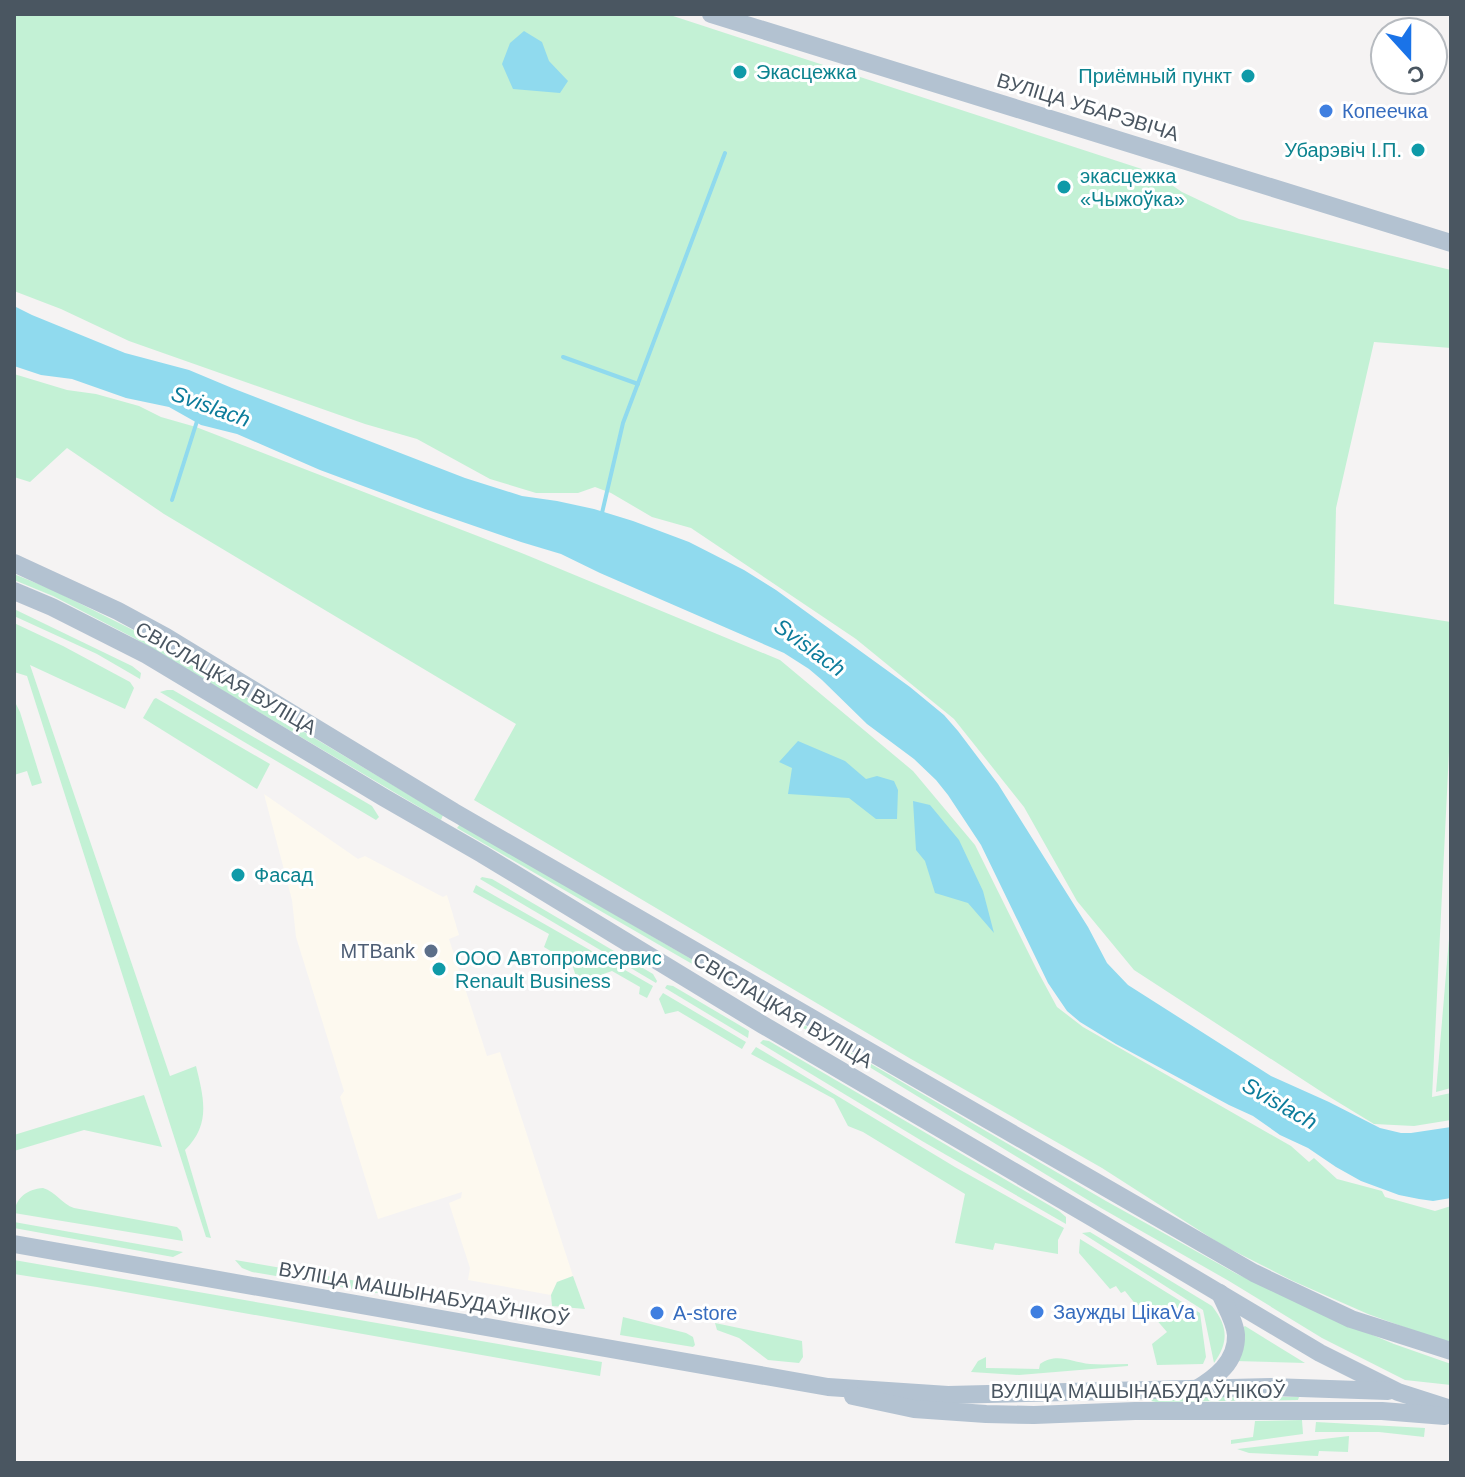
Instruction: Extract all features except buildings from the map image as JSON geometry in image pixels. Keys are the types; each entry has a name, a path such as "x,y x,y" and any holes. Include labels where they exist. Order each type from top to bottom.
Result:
{"main road":[{"name":"ВУЛІЦА УБАРЭВІЧА","path":"711,14 1451,243"},
{"name":"СВІСЛАЦКАЯ ВУЛІЦА","path":"14,563 166,637 454,812 1254,1273 1351,1319 1451,1351"},
{"name":"СВІСЛАЦКАЯ ВУЛІЦА","path":"14,591 147,655 763,1025 1320,1353 1398,1392 1451,1409"},
{"name":"ВУЛІЦА МАШЫНАБУДАЎНІКОЎ","path":"14,1244 828,1387 948,1395 1271,1387 1451,1397"},
{"path":"1195,1390 1213,1379 1227,1365 1233,1351 1236,1335 1220,1293"},
{"name":"ВУЛІЦА МАШЫНАБУДАЎНІКОЎ","path":"828,1387 857,1398 914,1409 986,1414 1382,1411 1451,1416"}],"shaded area":[{"path":"264,794 358,859 365,856 443,897 447,895 459,935 449,939 487,1056 500,1052 573,1276 557,1282 551,1295 468,1280 470,1268 449,1203 461,1198 462,1192 378,1219 340,1097 344,1091 296,937 292,900"}],"green space":[{"path":"14,14 667,14 1154,173 1182,192 1239,219 1451,270 1451,348 1374,342 1336,508 1334,604 1451,622 1451,711 1432,1097 1451,1093 1451,1120 1414,1126 1374,1124 1134,970 1077,901 1024,807 954,719 856,639 691,528 652,517 595,487 578,493 536,493 490,479 417,439 365,424 129,341 14,291"},
{"path":"14,374 139,406 161,417 196,427 524,554 780,660 913,771 975,845 1057,1007 1083,1027 1291,1146 1309,1162 1314,1158 1337,1179 1382,1191 1385,1197 1435,1211 1451,1206 1451,1344 1368,1314 1222,1245 1102,1168 911,1059 474,800 516,724 164,514 67,448 30,482 14,477"},
{"path":"14,574 135,631 443,815 441,820 134,638 53,596 14,580"},
{"path":"14,609 132,666 141,673 140,679 97,654 14,616"},
{"path":"14,623 130,682 134,688 125,709 30,665 170,1076 196,1066 203,1100 202,1121 199,1131 185,1150 211,1238 206,1237 27,676 14,672"},
{"path":"173,690 372,806 379,817 376,820 160,692"},
{"path":"156,698 270,764 257,789 143,718"},
{"path":"14,700 42,783 32,786 27,771 14,775"},
{"path":"460,824 1106,1201 1237,1274 1344,1323 1451,1364 1451,1385 1405,1380 1322,1338 848,1054 457,828"},
{"path":"480,879 492,879 653,974 656,983"},
{"path":"476,885 653,986 647,998 639,994 640,987 612,971 578,983 572,964 544,947 549,934 473,892"},
{"path":"1451,915 1451,1088 1436,1092"},
{"path":"667,985 746,1029 749,1031 748,1038 665,988"},
{"path":"663,993 746,1042 742,1049 678,1011 665,1014 659,999"},
{"path":"763,1040 1059,1211 1066,1217 1066,1224 760,1043"},
{"path":"756,1047 955,1167 1064,1228 1058,1240 1058,1254 995,1243 993,1250 955,1243 965,1194 848,1126 834,1099 751,1054"},
{"path":"144,1095 162,1147 84,1130 14,1151 14,1135"},
{"path":"43,1188 74,1208 177,1227 183,1241 14,1213 23,1195"},
{"path":"14,1222 183,1252 173,1257 14,1228"},
{"path":"1090,1232 1212,1306 1225,1334 1214,1363 1203,1310 1082,1233"},
{"path":"1080,1239 1200,1313 1206,1357 1203,1364 1157,1365 1152,1344 1167,1332 1142,1303 1137,1306 1125,1291 1121,1293 1116,1286 1110,1289 1079,1253"},
{"path":"14,1260 602,1362 600,1376 14,1274"},
{"path":"235,1260 386,1286 385,1290 376,1293 252,1272 242,1268"},
{"path":"573,1276 585,1309 552,1306 551,1295 557,1282"},
{"path":"623,1317 686,1333 693,1337 695,1345 620,1335"},
{"path":"715,1323 802,1341 803,1357 799,1363 768,1360 739,1338 717,1330"},
{"path":"1245,1326 1305,1363 1235,1361"},
{"path":"986,1357 986,1368 1039,1369 1046,1360 1058,1358 1128,1366 1019,1375 971,1372 978,1361"},
{"path":"1299,1397 1298,1400 1156,1402 1150,1398"},
{"path":"1302,1420 1303,1434 1231,1444 1231,1440 1253,1437 1255,1421"},
{"path":"1316,1422 1425,1428 1424,1437 1379,1432 1315,1432"},
{"path":"1349,1436 1348,1452 1319,1451 1318,1456 1249,1453 1237,1449"}],"water":[{"path":"524,31 542,42 549,61 568,81 560,93 513,89 502,64 510,43"},
{"name":"Svislach","path":"14,306 125,353 189,370 465,478 522,496 594,509 633,521 689,542 744,570 910,687 944,715 998,784 1088,927 1107,963 1128,985 1271,1076 1380,1128 1411,1133 1451,1127 1451,1198 1433,1201 1419,1199 1361,1181 1253,1116 1080,1022 1067,1011 1048,983 981,845 936,780 914,759 867,724 809,669 784,653 561,554 320,470 237,434 201,425 169,407 14,366"},
{"path":"798,741 845,761 866,779 877,776 894,781 898,790 897,819 876,819 849,798 788,794 792,768 779,762"},
{"path":"913,801 930,805 959,840 983,891 994,933 968,903 935,893 925,861 916,850"}],"waterway":[{"path":"602,513 623,423 725,153"},
{"path":"563,357 638,384"},
{"name":"Svislach","path":"172,500 198,418"}],"place":[{"name":"Экасцежка","path":"740,72"},
{"name":"Приёмный пункт","path":"1248,76"},
{"name":"Копеечка","path":"1326,111"},
{"name":"Убарэвіч І.П.","path":"1418,150"},
{"name":"экасцежка «Чыжоўка»","path":"1064,187"},
{"name":"Фасад","path":"238,875"},
{"name":"MTBank","path":"431,951"},
{"name":"ООО Автопромсервис Renault Business","path":"439,969"},
{"name":"Заужды ЦікаVа","path":"1037,1312"},
{"name":"А-store","path":"657,1313"}]}
